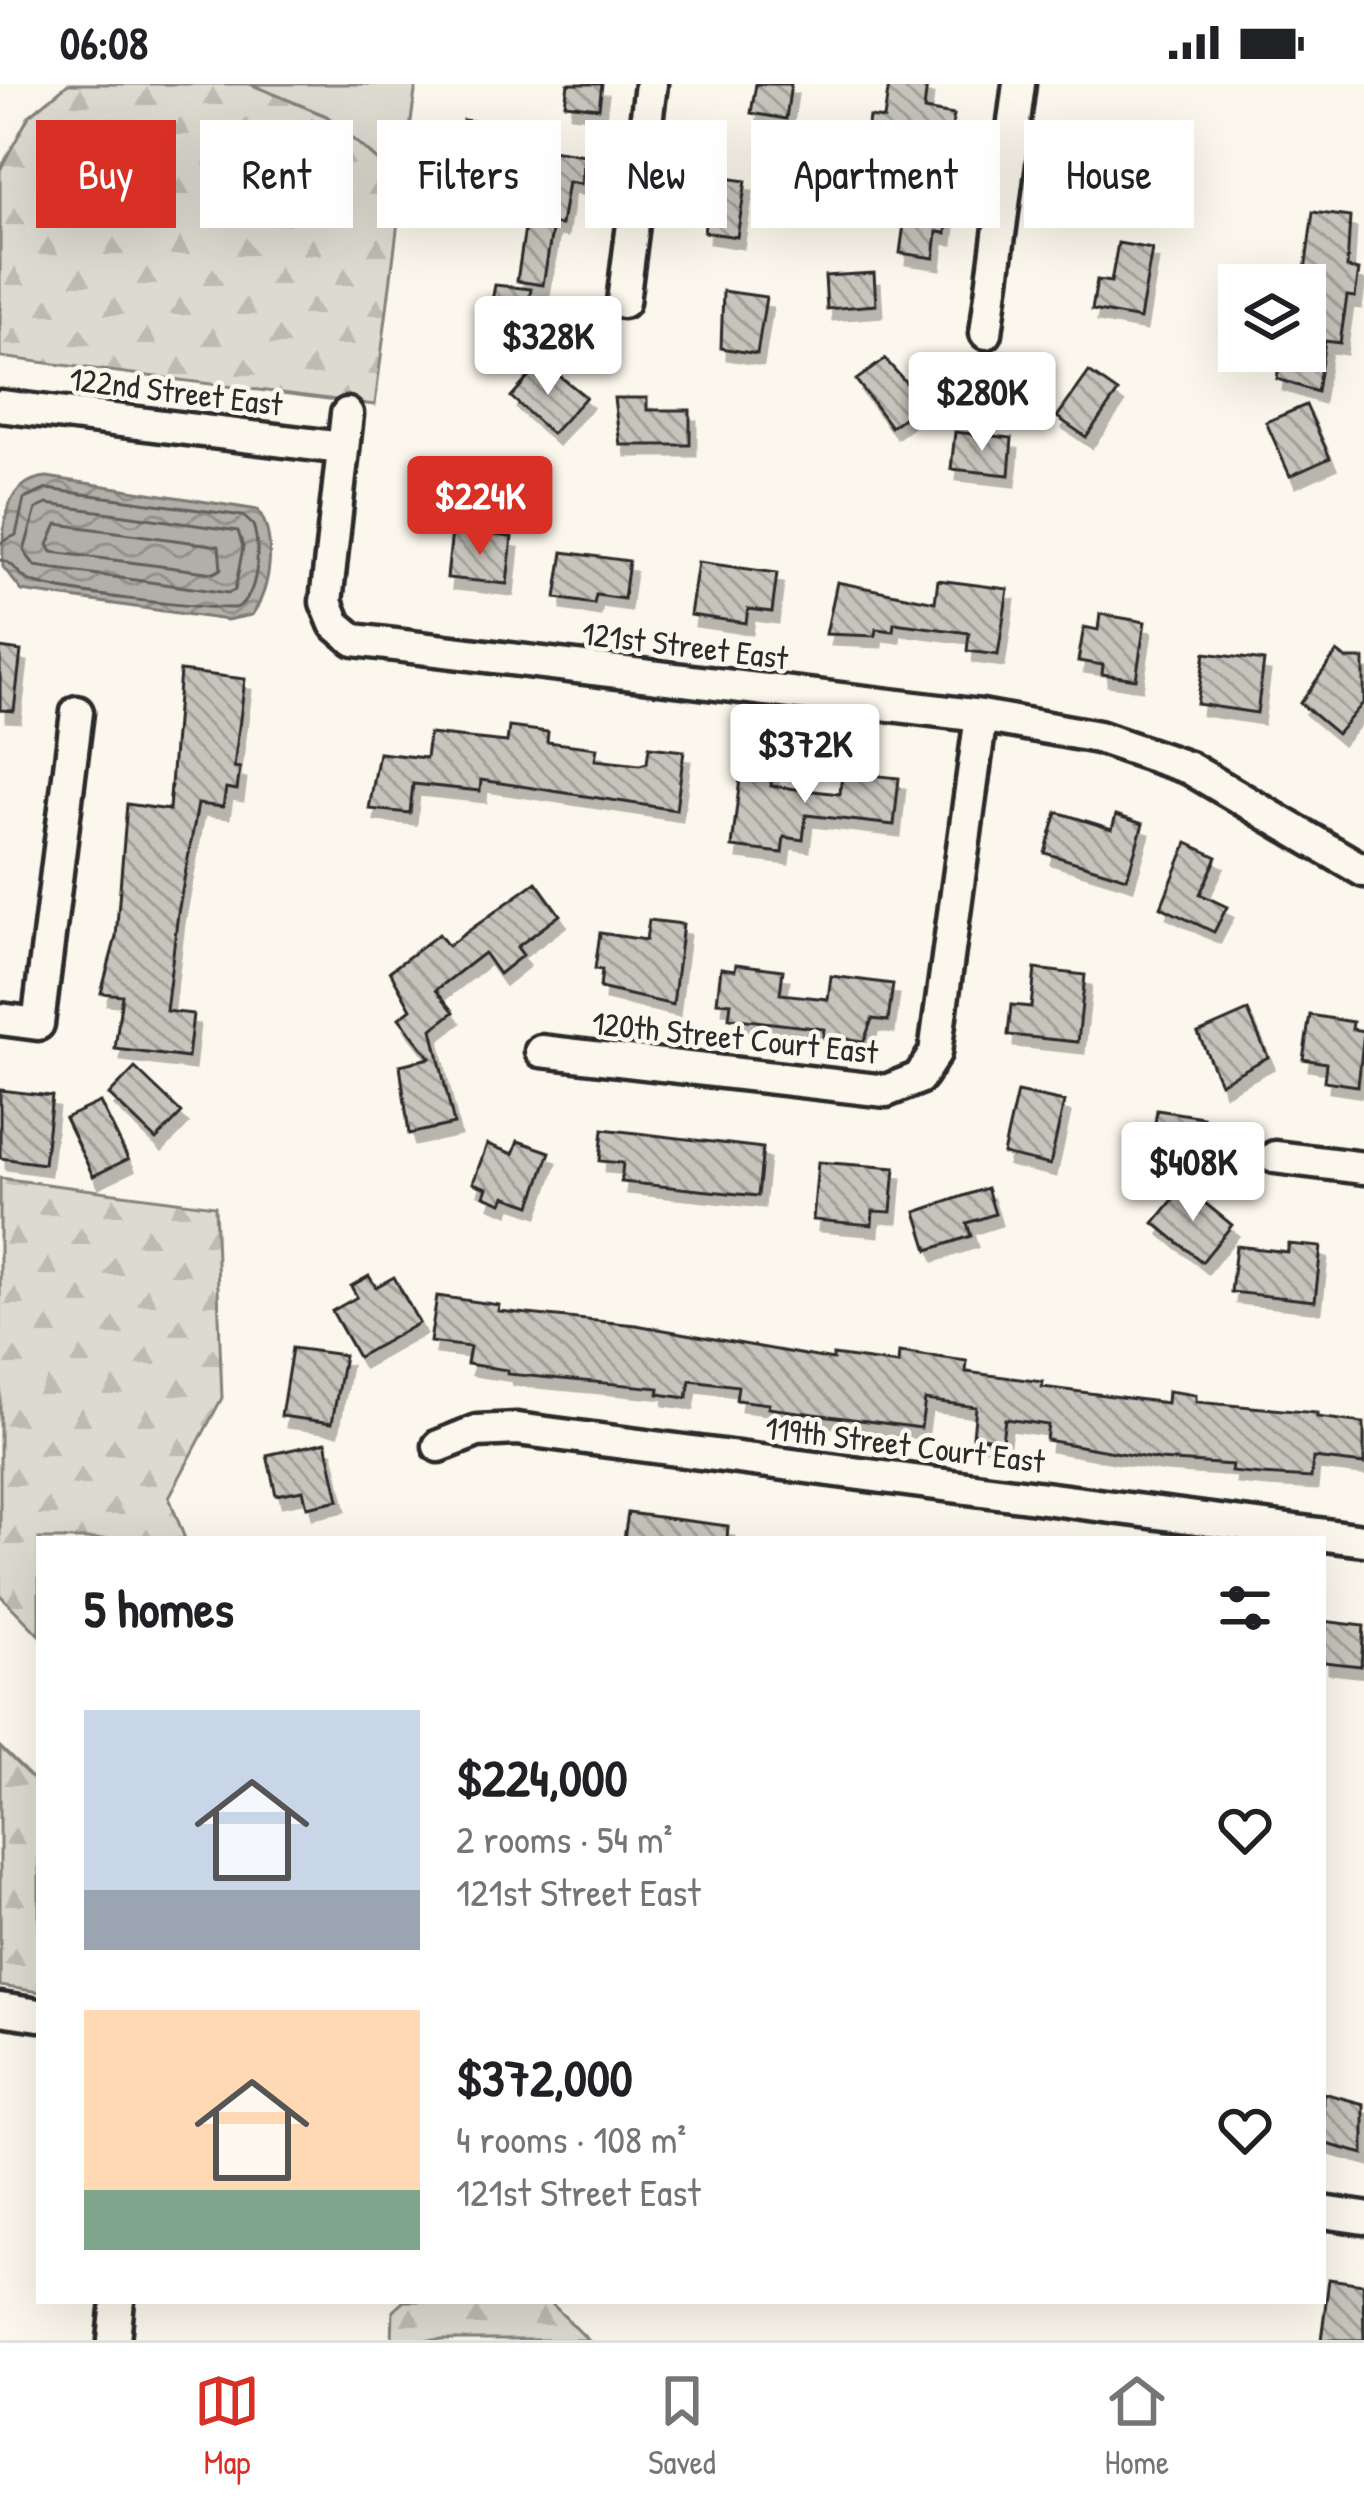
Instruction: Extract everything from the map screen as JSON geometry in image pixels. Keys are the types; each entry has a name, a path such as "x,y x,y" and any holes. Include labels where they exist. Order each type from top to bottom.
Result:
{"street":[{"path":"623,302 651,84"},
{"path":"986,333 1019,84"},
{"name":"122nd Street East","path":"0,406 342,448"},
{"path":"342,448 347,414"},
{"name":"121st Street East","path":"342,448 326,591 335,624 366,644 981,716 1133,745 1189,769 1362,866"},
{"path":"0,1019 38,1024 77,712"},
{"name":"120th Street Court East","path":"541,1051 886,1091 919,1078 935,1054 981,716"},
{"path":"1275,1157 1364,1168"},
{"name":"119th Street Court East","path":"439,1446 478,1431 517,1430 1364,1540"},
{"path":"0,2009 36,2015"},
{"path":"1326,2212 1364,2218"},
{"path":"114,2340 118,2304"}],"green space":[{"path":"68,84 250,84 326,116 331,120 200,120 200,228 353,228 353,139 377,160 377,228 397,228 375,405 0,357 0,170 29,116"},
{"path":"250,84 416,84 411,120 377,120 377,159 353,139 353,120 327,116"},
{"path":"0,1178 215,1206 222,1398 169,1497 184,1536 36,1536 36,1632 0,1595"},
{"path":"0,1747 36,1782 36,1992 0,1986"},
{"path":"401,2304 552,2304 588,2340 392,2340 393,2311"}],"water":[{"path":"47,477 258,510 268,534 269,563 264,591 252,615 227,620 22,591 3,567 8,509 21,487"}],"building":[{"path":"568,84 602,84 599,108 565,104"},
{"path":"756,84 791,84 786,119 751,113"},
{"path":"889,84 927,84 924,110 954,115 953,120 869,120 884,119"},
{"path":"561,152 585,155 581,184 568,182 561,225"},
{"path":"727,178 746,181 737,237 704,232 705,228 727,228"},
{"path":"1313,212 1350,217 1347,268 1359,270 1355,297 1347,296 1340,343 1326,341 1326,264 1306,264"},
{"path":"525,228 552,228 543,285 517,281"},
{"path":"903,228 947,228 946,233 937,232 934,258 900,253"},
{"path":"1118,243 1152,249 1140,319 1092,310 1097,280 1111,282"},
{"path":"874,273 876,305 827,309 825,276"},
{"path":"495,285 531,289 527,312 491,306"},
{"path":"723,291 766,297 757,354 721,348"},
{"path":"885,359 924,403 891,427 856,380"},
{"path":"542,362 586,397 552,434 511,397"},
{"path":"1089,372 1118,392 1086,437 1057,417"},
{"path":"1278,372 1320,372 1317,392 1277,379"},
{"path":"614,398 647,398 647,410 690,410 690,445 620,445"},
{"path":"1306,405 1330,458 1290,476 1266,422"},
{"path":"955,432 1012,438 1009,475 951,469"},
{"path":"452,531 512,537 507,584 447,578"},
{"path":"563,552 629,561 624,599 596,595 594,604 556,598"},
{"path":"698,562 777,573 772,612 748,609 746,623 690,615"},
{"path":"938,580 1008,589 998,655 967,651 969,633 894,623 893,631 876,629 875,636 826,634 837,582 935,602"},
{"path":"1100,614 1145,622 1136,679 1102,674 1103,665 1078,661 1084,627 1098,630"},
{"path":"0,648 21,651 14,711 0,710"},
{"path":"1337,652 1346,659 1364,659 1364,702 1337,734 1300,703"},
{"path":"1205,653 1264,661 1257,713 1197,704"},
{"path":"180,671 245,679 234,767 240,768 237,790 226,788 223,807 198,804 178,913 166,1011 193,1014 188,1058 115,1049 122,995 101,993 116,937 127,804 169,810"},
{"path":"509,727 548,732 547,742 597,748 595,760 640,765 647,763 649,747 684,751 676,810 481,780 480,791 413,784 410,813 369,809 379,753 426,758 429,734 507,742"},
{"path":"742,761 773,765 771,786 840,794 842,772 899,778 894,825 806,815 803,840 784,837 782,853 732,847"},
{"path":"1057,812 1112,829 1116,815 1143,824 1127,878 1045,853"},
{"path":"1187,843 1217,857 1200,894 1227,907 1214,932 1161,907"},
{"path":"536,882 560,915 517,947 523,955 499,974 484,953 436,990 454,1012 432,1029 454,1124 409,1134 400,1065 430,1058 399,1018 411,1009 390,971 439,934 448,946"},
{"path":"649,920 683,924 673,1005 600,988 602,970 595,969 600,933 646,940"},
{"path":"736,964 783,970 780,994 828,999 831,976 893,984 888,1021 872,1019 864,1041 823,1036 824,1029 729,1018 731,1003 717,1002 721,968 735,970"},
{"path":"1035,969 1085,975 1078,1042 1008,1035 1011,1005 1031,1007"},
{"path":"1248,1011 1268,1057 1220,1083 1198,1033"},
{"path":"1310,1015 1353,1022 1352,1029 1364,1031 1358,1086 1324,1081 1326,1063 1303,1059"},
{"path":"135,1068 182,1113 156,1140 109,1095"},
{"path":"0,1090 52,1096 44,1164 0,1158"},
{"path":"1017,1092 1064,1102 1050,1165 1003,1154"},
{"path":"100,1102 128,1159 93,1176 65,1118"},
{"path":"1157,1110 1203,1117 1199,1146 1190,1145 1187,1169 1149,1163"},
{"path":"603,1129 763,1148 758,1196 621,1182 623,1163 600,1161"},
{"path":"518,1141 550,1152 531,1205 505,1196 502,1203 484,1196 487,1188 473,1183 487,1144 513,1154"},
{"path":"818,1162 895,1168 891,1212 873,1211 872,1225 813,1220"},
{"path":"1184,1186 1232,1225 1202,1262 1154,1223"},
{"path":"987,1188 995,1214 967,1223 971,1236 928,1250 916,1212"},
{"path":"1288,1244 1321,1247 1315,1301 1231,1292 1236,1246 1288,1252"},
{"path":"369,1276 376,1287 394,1277 419,1323 358,1357 332,1311 357,1297 351,1286"},
{"path":"437,1296 499,1305 498,1311 636,1325 833,1360 833,1355 898,1364 899,1352 967,1361 966,1372 1043,1382 1042,1387 1167,1403 1168,1391 1196,1395 1196,1402 1317,1413 1317,1417 1364,1423 1364,1464 1313,1458 1311,1478 1231,1472 1232,1465 1159,1460 1046,1440 1048,1425 1005,1419 1002,1440 973,1436 976,1407 925,1400 921,1428 768,1408 769,1404 736,1400 738,1386 690,1380 687,1398 658,1394 659,1388 507,1374 507,1370 467,1364 470,1347 430,1342"},
{"path":"292,1348 344,1355 332,1423 281,1416"},
{"path":"326,1442 339,1500 307,1507 303,1490 276,1495 267,1455"},
{"path":"628,1513 728,1526 727,1536 624,1536"},
{"path":"1326,1621 1364,1626 1361,1666 1326,1662"},
{"path":"1326,2094 1364,2104 1364,2154 1326,2144"},
{"path":"1329,2279 1363,2284 1364,2340 1321,2340"}]}
